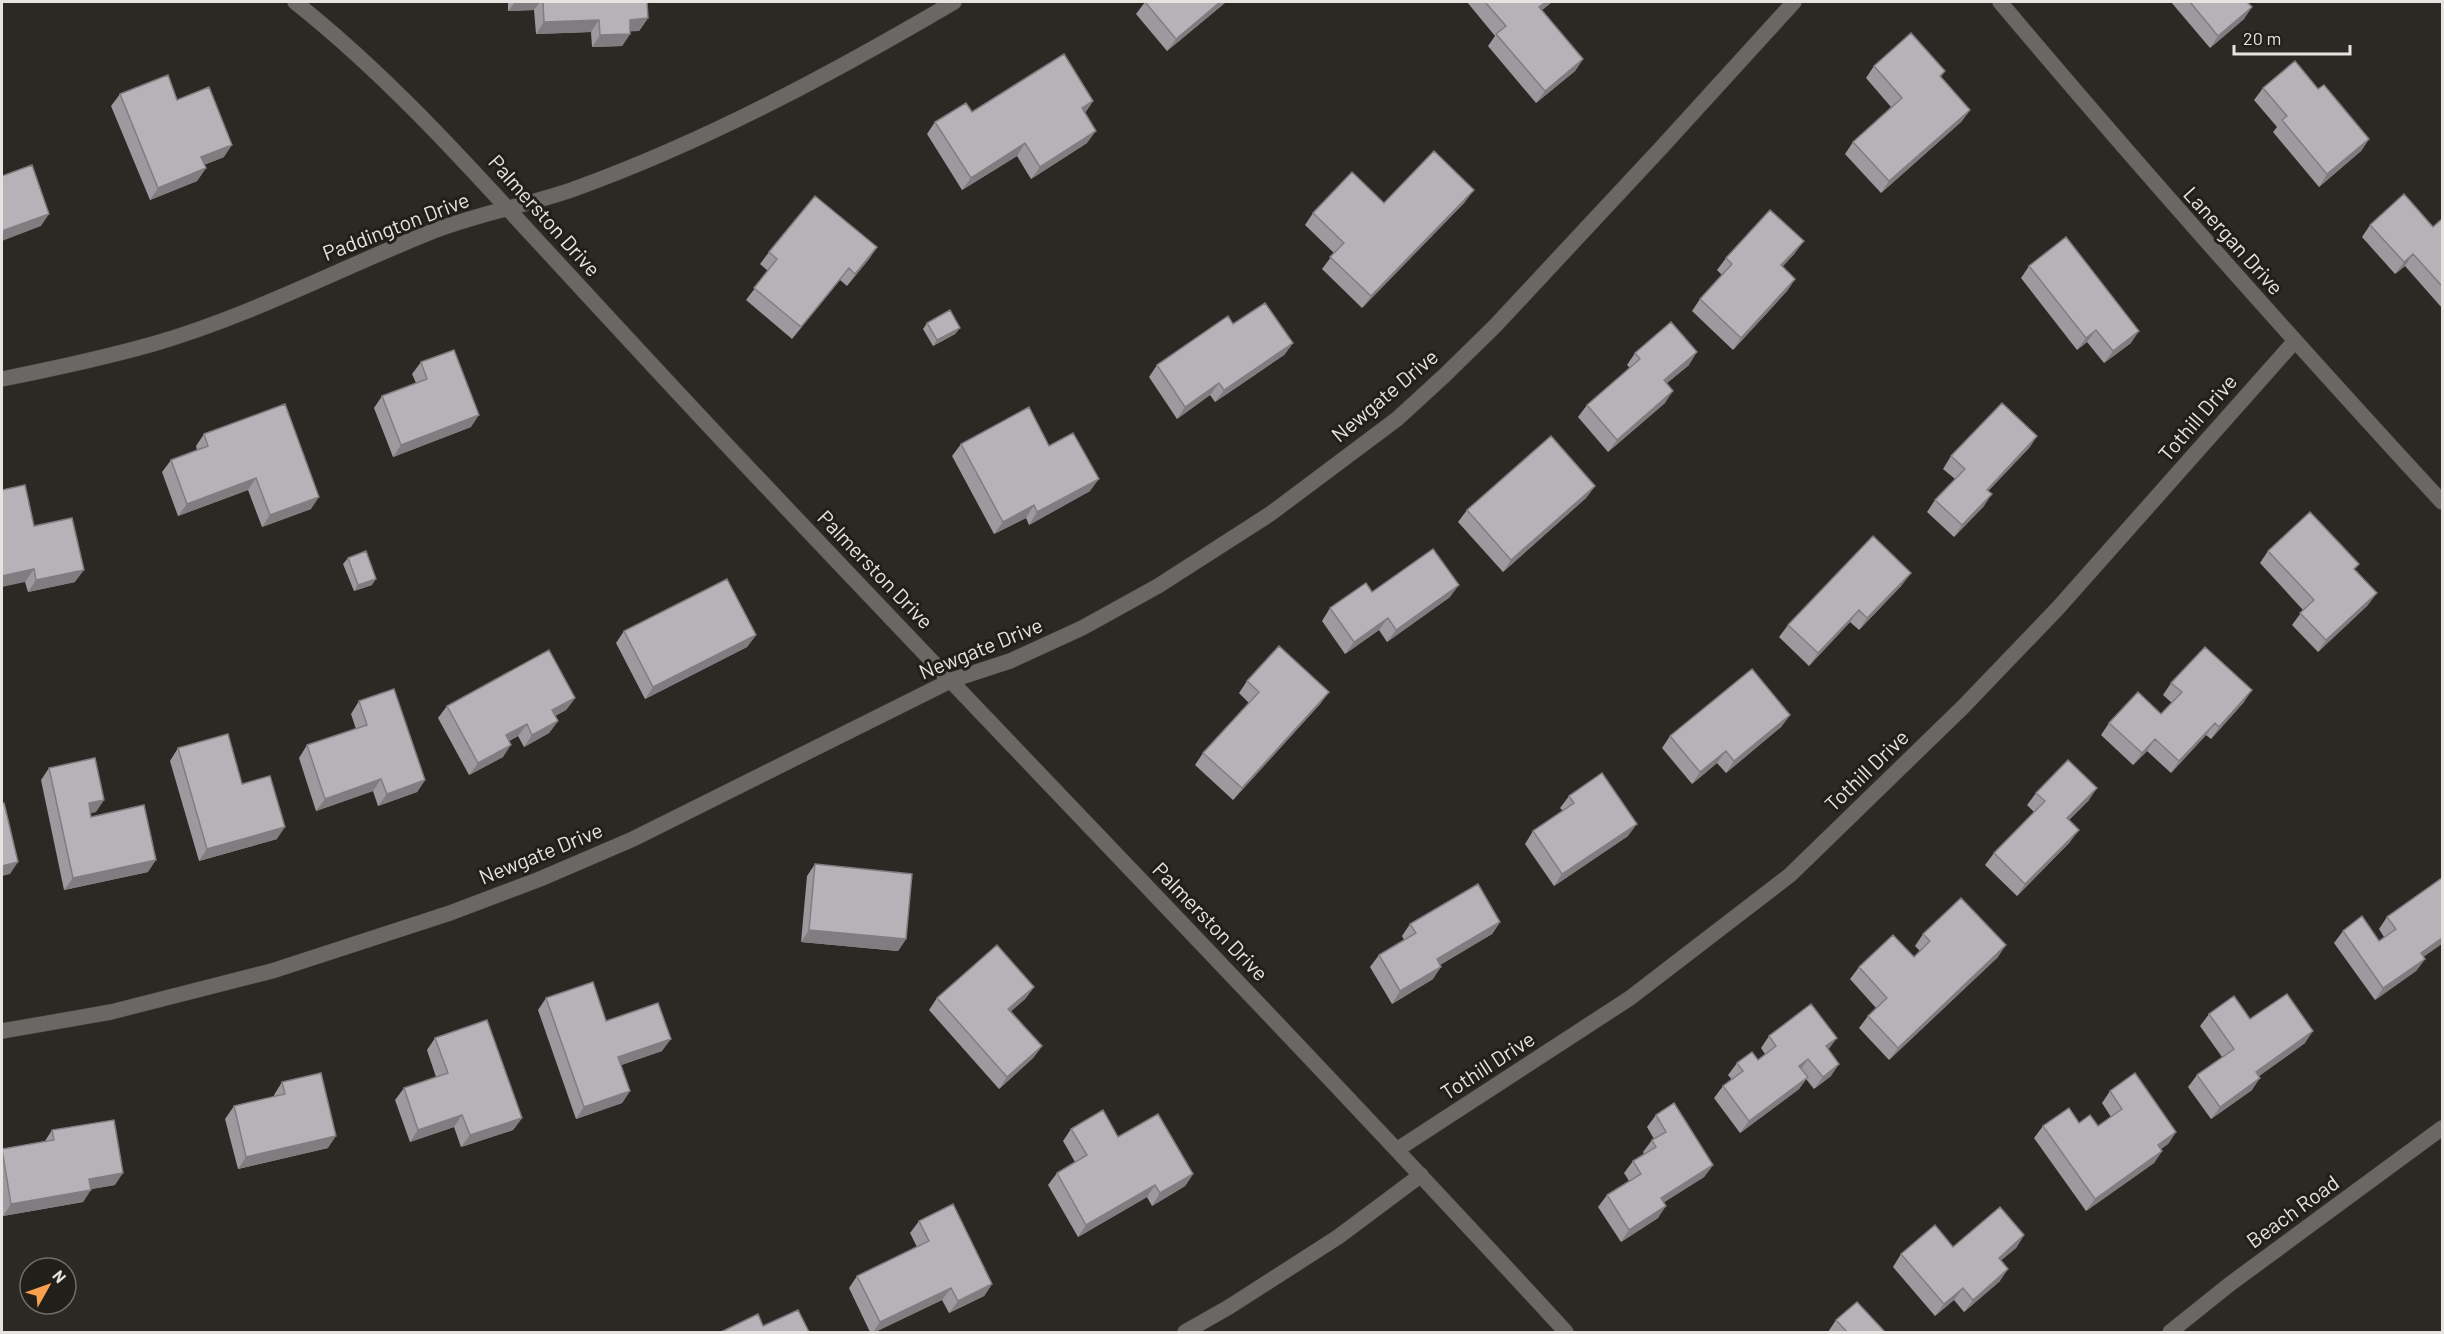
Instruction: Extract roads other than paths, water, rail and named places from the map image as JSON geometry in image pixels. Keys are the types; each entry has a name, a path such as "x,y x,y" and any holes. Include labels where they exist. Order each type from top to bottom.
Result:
{"street":[{"name":"Palmerston Drive","path":"295,2 332,31 388,83 468,164 705,422 1398,1149 1566,1332"},
{"name":"Paddington Drive","path":"2,379 63,367 154,344 256,307 429,233 574,189 751,113 849,63 954,2"},
{"name":"Newgate Drive","path":"2,1031 111,1012 272,971 450,913 540,879 633,839 952,680 1010,662 1082,628 1158,586 1270,514 1397,419 1445,375 1495,326 1794,2"},
{"name":"Lanergan Drive","path":"2000,2 2165,196 2294,342 2442,502"},
{"name":"Tothill Drive","path":"1398,1149 1630,998 1790,875 1954,715 2058,608 2294,342"},
{"name":"Beach Road","path":"2170,1332 2230,1284 2442,1128"},
{"path":"1185,1332 1338,1238 1421,1175"}]}
